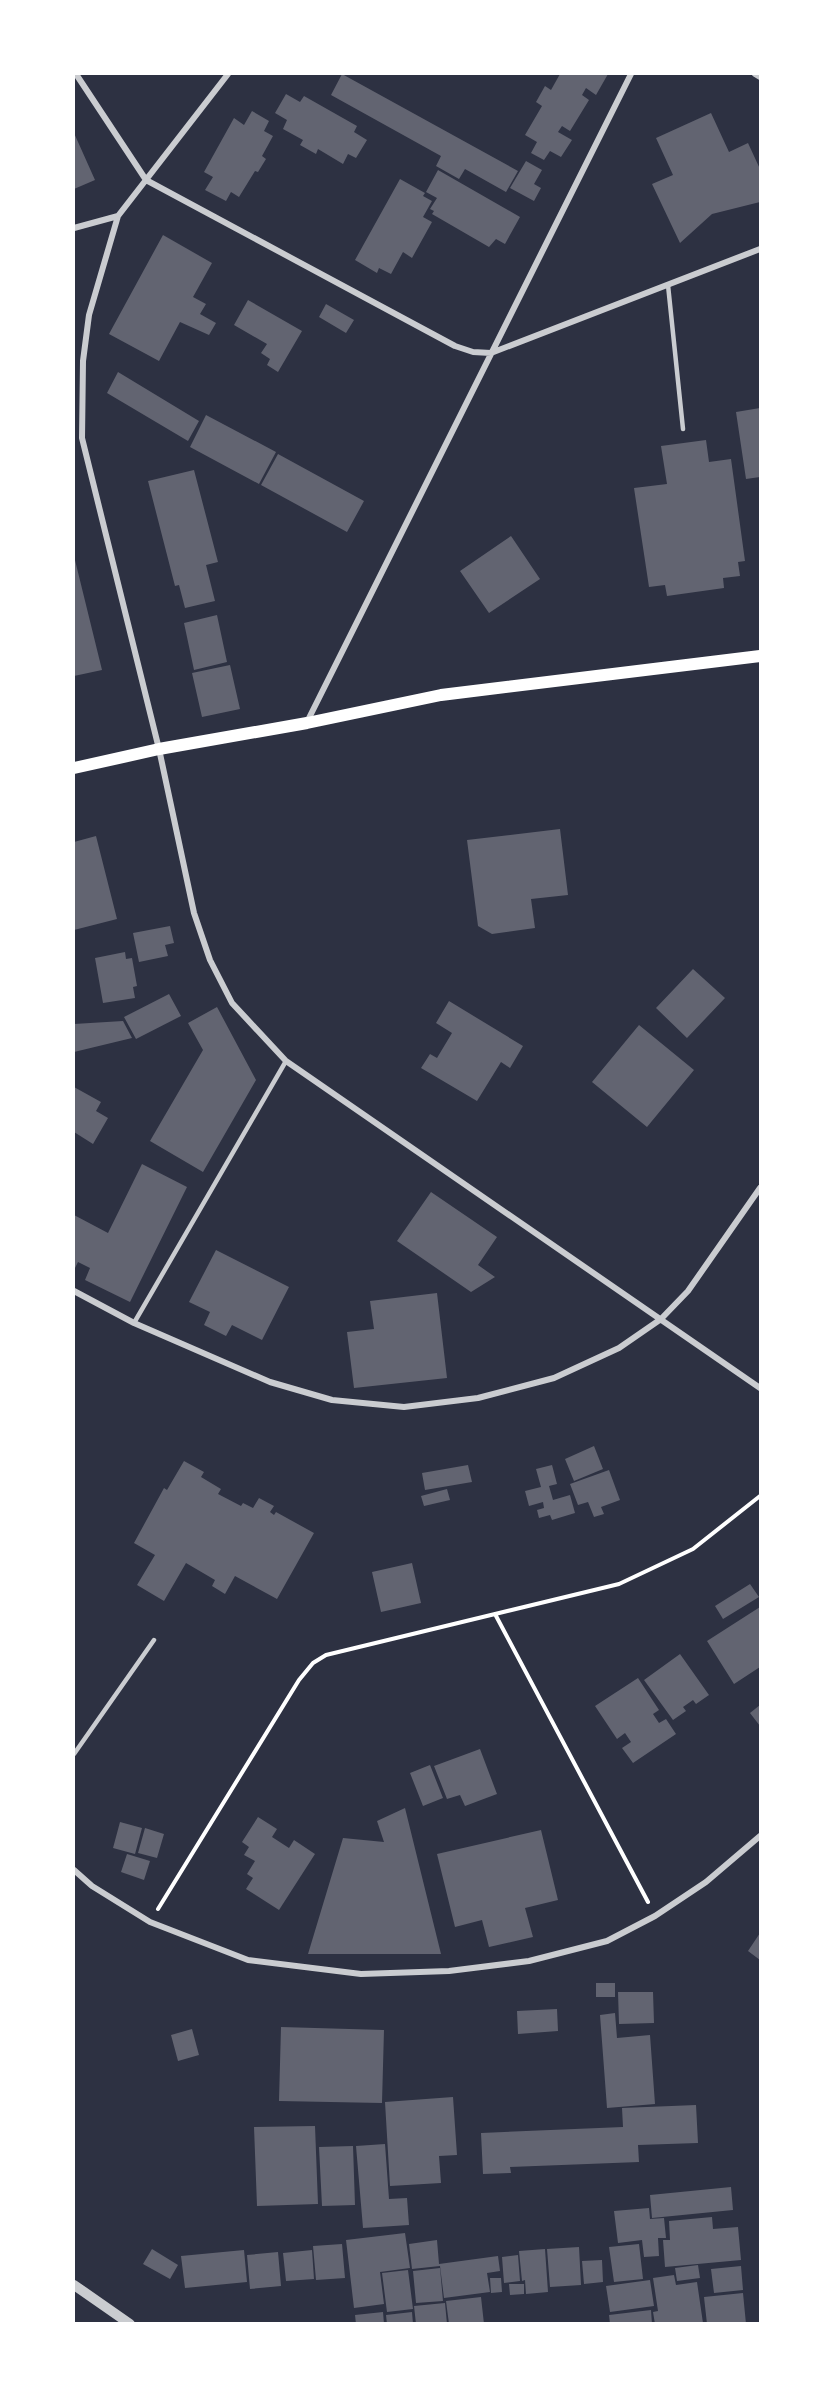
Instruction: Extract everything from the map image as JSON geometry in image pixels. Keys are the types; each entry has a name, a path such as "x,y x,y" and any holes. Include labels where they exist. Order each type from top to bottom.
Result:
{"main road":[{"path":"74,768 159,749 307,723 441,695 760,656"}],"street":[{"path":"76,74 146,180 455,346 474,352 491,353 760,249"},
{"path":"228,74 117,216 88,315 83,361 82,438 159,749 194,913 210,960 232,1003 286,1060 760,1388"},
{"path":"307,723 631,74"},
{"path":"755,74 760,77"},
{"path":"74,228 117,216"},
{"path":"74,1291 134,1323 270,1382 332,1400 404,1407 478,1398 554,1378 619,1348 661,1319 688,1291 760,1188"},
{"path":"74,1870 92,1886 150,1922 248,1960 361,1974 449,1971 529,1961 607,1941 655,1916 706,1882 760,1836"},
{"path":"74,2284 130,2324"}],"lane":[{"path":"668,285 683,429"},
{"path":"74,440 82,438"},
{"path":"134,1323 286,1060"},
{"path":"74,1754 154,1640"}],"path":[{"path":"150,1922 299,1680 313,1663 326,1655 619,1584 693,1549 760,1496"},
{"path":"494,1614 655,1916"}],"building":[{"path":"342,74 518,171 506,192 465,169 459,179 436,166 441,156 331,95"},
{"path":"560,74 608,74 596,95 586,88 582,95 589,100 570,131 562,126 558,132 572,140 561,157 550,151 544,160 531,153 537,142 525,135 542,106 536,102 545,86 551,90"},
{"path":"286,94 300,102 304,96 357,126 354,132 367,140 356,158 348,154 343,164 318,149 316,154 300,145 303,140 283,129 287,120 275,113"},
{"path":"252,111 269,121 264,131 273,136 262,156 266,159 258,172 255,171 239,197 231,192 226,201 205,190 213,177 204,172 234,118 244,125"},
{"path":"711,113 729,152 748,143 760,169 760,202 712,214 680,243 652,184 673,175 656,138"},
{"path":"74,133 95,180 74,189"},
{"path":"526,161 542,170 534,184 541,188 534,201 510,188"},
{"path":"438,170 520,217 505,244 496,239 489,247 432,214 434,211 430,209 437,198 426,192"},
{"path":"400,179 425,193 423,196 432,201 423,217 432,222 412,258 403,252 391,274 379,268 377,273 355,260"},
{"path":"163,235 212,263 193,297 206,304 200,314 216,323 209,335 180,322 159,361 109,334"},
{"path":"248,300 302,331 278,372 267,365 270,359 261,353 267,344 234,325"},
{"path":"326,304 354,320 346,333 319,317"},
{"path":"118,372 199,421 188,441 107,393"},
{"path":"760,408 760,477 746,479 736,412"},
{"path":"206,415 276,452 259,484 190,447"},
{"path":"706,440 709,462 731,459 745,561 738,562 740,576 723,578 724,588 667,596 665,585 649,587 634,488 667,484 661,446"},
{"path":"278,454 364,501 347,532 261,485"},
{"path":"194,470 218,562 206,565 215,601 185,608 179,585 175,586 148,481"},
{"path":"511,536 540,579 489,613 460,571"},
{"path":"74,556 102,670 74,676"},
{"path":"217,615 227,662 194,670 184,623"},
{"path":"230,665 240,709 202,717 192,673"},
{"path":"560,829 568,895 531,899 535,928 492,934 478,926 467,840"},
{"path":"96,836 117,919 74,930 74,842"},
{"path":"170,926 174,943 165,945 168,956 139,962 133,933"},
{"path":"125,952 126,959 132,958 137,986 133,987 135,998 103,1003 95,958"},
{"path":"693,969 725,998 687,1038 656,1008"},
{"path":"169,994 181,1016 136,1039 124,1017"},
{"path":"449,1001 523,1046 510,1068 501,1062 477,1101 421,1068 430,1054 437,1058 452,1033 436,1023"},
{"path":"217,1007 256,1080 203,1172 150,1141 203,1050 188,1023"},
{"path":"123,1021 132,1038 74,1052 74,1024"},
{"path":"639,1025 694,1070 647,1127 592,1082"},
{"path":"74,1087 101,1102 96,1111 108,1118 93,1144 74,1132"},
{"path":"142,1164 187,1187 130,1302 85,1280 90,1268 78,1262 74,1267 74,1215 108,1233"},
{"path":"431,1192 497,1237 478,1265 495,1277 471,1292 397,1241"},
{"path":"216,1250 289,1287 262,1340 232,1325 226,1336 204,1325 210,1312 189,1302"},
{"path":"437,1293 447,1378 354,1388 347,1332 374,1329 370,1301"},
{"path":"594,1446 603,1469 574,1481 565,1459"},
{"path":"184,1461 204,1472 201,1477 221,1489 218,1494 241,1506 243,1503 253,1508 259,1498 274,1506 270,1512 274,1515 276,1512 314,1533 277,1599 235,1576 225,1594 212,1586 215,1580 186,1563 164,1601 137,1585 155,1555 134,1543 164,1488 167,1490"},
{"path":"468,1465 472,1482 425,1490 422,1473"},
{"path":"552,1465 557,1484 549,1486 553,1500 570,1495 575,1513 552,1520 550,1515 539,1518 537,1510 544,1508 543,1502 529,1506 525,1491 541,1487 536,1469"},
{"path":"609,1470 620,1500 601,1507 604,1514 594,1517 588,1502 578,1505 570,1484"},
{"path":"447,1489 450,1500 424,1506 421,1496"},
{"path":"412,1563 421,1603 381,1612 372,1572"},
{"path":"750,1584 759,1597 723,1619 715,1606"},
{"path":"760,1607 760,1667 734,1684 707,1641"},
{"path":"680,1654 709,1695 696,1704 693,1700 683,1707 686,1711 673,1720 644,1680"},
{"path":"638,1678 659,1710 653,1714 659,1723 666,1719 676,1734 633,1763 622,1748 631,1742 625,1733 617,1739 595,1706"},
{"path":"760,1705 760,1726 750,1713"},
{"path":"480,1749 497,1794 465,1806 460,1795 447,1799 434,1766"},
{"path":"430,1765 443,1798 423,1806 410,1773"},
{"path":"405,1808 441,1954 308,1954 343,1838 384,1842 377,1821"},
{"path":"258,1817 277,1829 272,1837 289,1848 294,1840 315,1854 279,1910 246,1889 253,1878 247,1874 255,1861 244,1855 249,1847 242,1842"},
{"path":"120,1822 142,1828 135,1854 113,1848"},
{"path":"145,1828 164,1834 157,1858 138,1853"},
{"path":"541,1830 558,1900 525,1908 533,1937 489,1947 482,1920 455,1927 437,1854"},
{"path":"127,1854 150,1861 144,1880 121,1872"},
{"path":"760,1933 760,1960 748,1951"},
{"path":"596,1983 615,1983 615,1997 596,1997"},
{"path":"618,1992 653,1992 654,2023 619,2024"},
{"path":"557,2009 558,2031 518,2034 517,2011"},
{"path":"615,2013 617,2038 650,2035 655,2104 607,2108 600,2015"},
{"path":"281,2027 384,2030 382,2103 279,2101"},
{"path":"192,2029 199,2055 178,2061 171,2035"},
{"path":"453,2097 457,2155 439,2156 441,2183 390,2186 385,2102"},
{"path":"696,2105 698,2143 638,2145 639,2162 510,2167 511,2173 483,2174 481,2133 623,2127 622,2108"},
{"path":"315,2126 318,2204 257,2206 254,2127"},
{"path":"385,2144 389,2199 407,2198 409,2225 363,2228 356,2146"},
{"path":"353,2146 355,2205 322,2206 319,2147"},
{"path":"731,2187 733,2210 652,2218 650,2195"},
{"path":"649,2208 650,2219 664,2218 666,2238 658,2238 659,2256 644,2257 642,2240 618,2243 614,2211"},
{"path":"712,2217 713,2229 738,2227 741,2260 665,2267 663,2240 670,2240 669,2221"},
{"path":"405,2233 410,2268 380,2272 384,2304 354,2308 346,2240"},
{"path":"437,2240 439,2264 498,2256 500,2271 487,2273 490,2292 444,2298 440,2266 412,2269 409,2244"},
{"path":"342,2244 345,2278 316,2280 313,2246"},
{"path":"639,2244 643,2279 614,2282 609,2247"},
{"path":"579,2247 581,2285 550,2287 547,2249"},
{"path":"152,2249 178,2265 170,2279 143,2264"},
{"path":"545,2249 548,2292 526,2294 525,2280 522,2281 519,2251"},
{"path":"244,2250 247,2282 185,2288 181,2256"},
{"path":"312,2250 314,2279 286,2281 283,2253"},
{"path":"278,2252 281,2286 250,2289 247,2255"},
{"path":"518,2255 520,2281 504,2283 502,2257"},
{"path":"602,2260 603,2282 584,2284 582,2261"},
{"path":"698,2265 700,2278 677,2281 675,2268"},
{"path":"741,2266 743,2290 714,2293 711,2269"},
{"path":"440,2268 443,2301 416,2303 413,2271"},
{"path":"408,2270 413,2309 387,2312 382,2273"},
{"path":"674,2275 676,2285 697,2282 703,2323 655,2324 653,2312 658,2311 653,2278"},
{"path":"490,2278 501,2278 502,2292 491,2293"},
{"path":"650,2280 654,2306 610,2312 606,2286"},
{"path":"509,2284 524,2284 524,2294 510,2295"},
{"path":"743,2293 746,2324 707,2324 704,2297"},
{"path":"481,2297 484,2324 449,2324 446,2301"},
{"path":"445,2303 447,2324 416,2324 414,2306"},
{"path":"651,2310 652,2324 610,2324 609,2315"},
{"path":"383,2312 384,2324 356,2324 355,2315"},
{"path":"412,2312 413,2324 387,2324 386,2315"}]}
